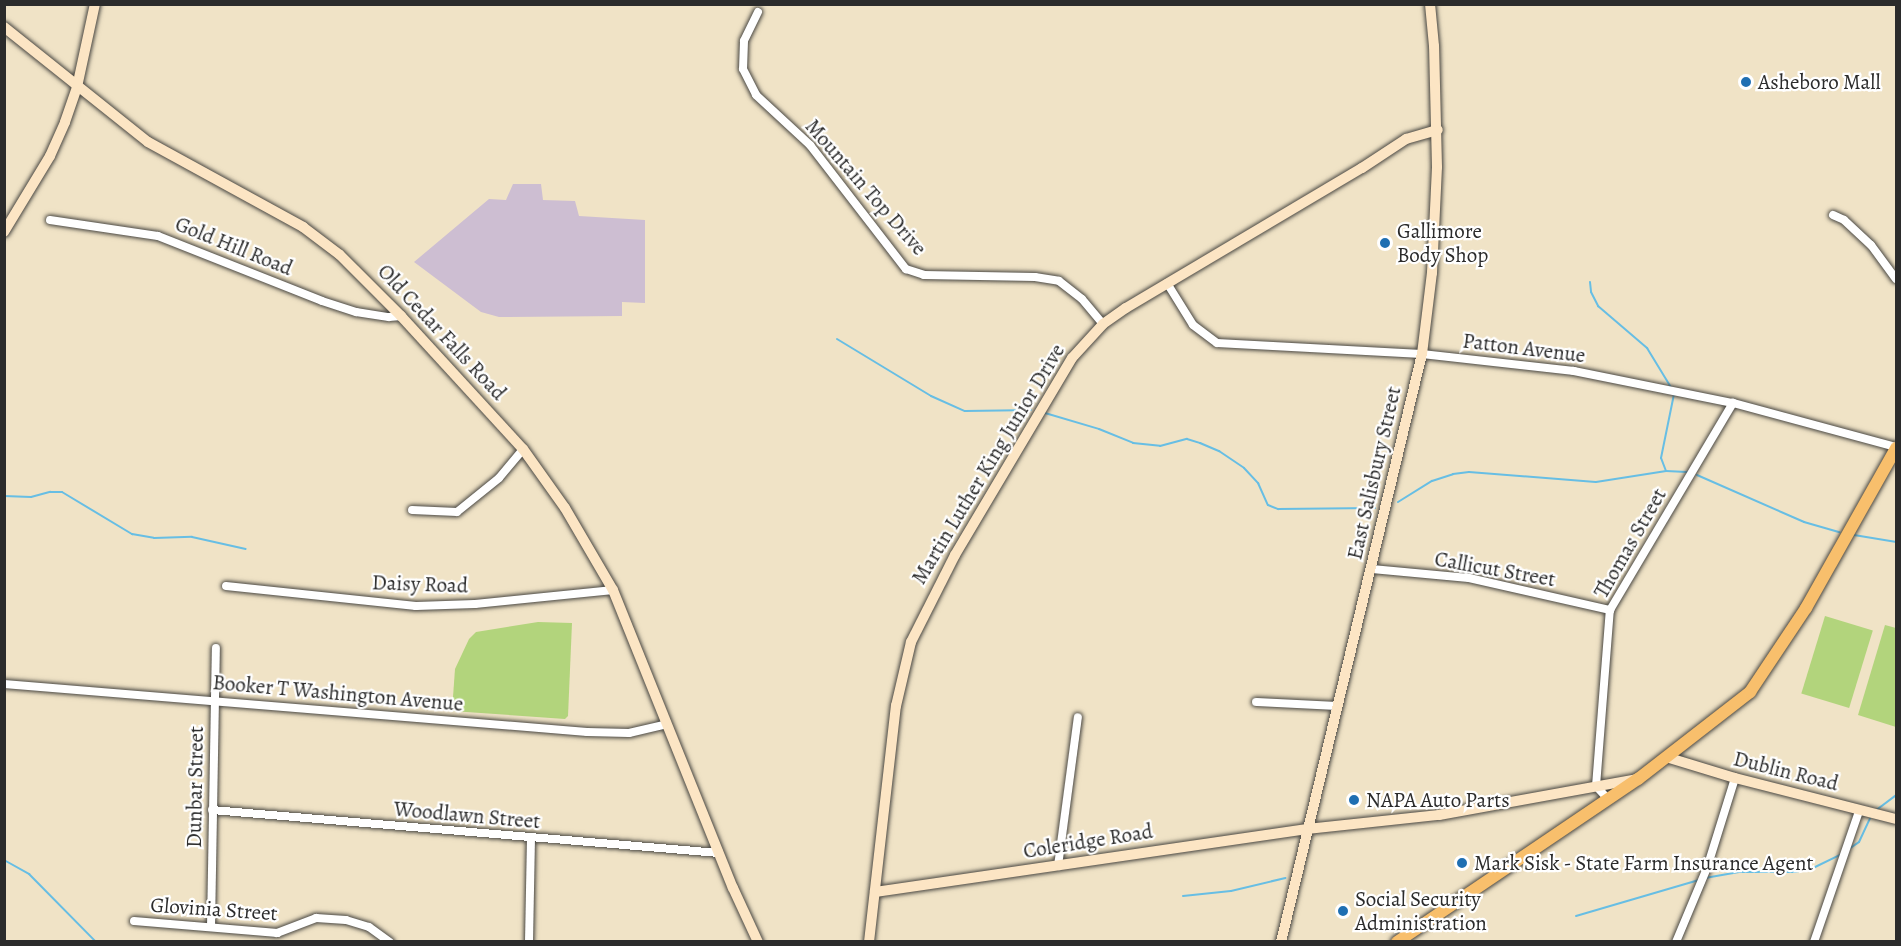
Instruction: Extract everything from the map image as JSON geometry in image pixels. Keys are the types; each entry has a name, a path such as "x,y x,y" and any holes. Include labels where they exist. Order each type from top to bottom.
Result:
{"main road":[{"path":"1397,942 1638,779 1750,692 1806,608 1896,448"}],"street":[{"path":"4,232 50,156 77,87 95,4"},
{"name":"East Salisbury Street","path":"1281,942 1422,354 1432,273 1437,130 1430,4"},
{"name":"Mountain Top Drive","path":"758,12 744,41 743,69 756,95 810,144 906,269 924,275 1035,277 1059,281 1082,299 1103,324"},
{"name":"Old Cedar Falls Road","path":"4,27 148,142 284,216 324,242 401,316 524,449 565,508 613,590 719,853 758,942"},
{"name":"Martin Luther King Junior Drive","path":"869,942 896,706 903,669 917,627 955,555 1056,382 1080,346 1103,324 1167,283 1406,139 1437,130"},
{"path":"1833,215 1850,225 1871,245 1896,279"},
{"name":"Gold Hill Road","path":"50,220 158,236 322,301 356,312 389,317 401,316"},
{"name":"Patton Avenue","path":"1167,283 1193,325 1217,343 1422,354 1574,371 1732,403 1896,448"},
{"name":"Thomas Street","path":"1596,786 1610,610 1732,403"},
{"path":"412,510 457,512 499,478 524,449"},
{"name":"Callicut Street","path":"1372,569 1468,578 1610,610"},
{"name":"Daisy Road","path":"226,586 417,606 476,604 613,590"},
{"name":"Dunbar Street","path":"211,927 216,648"},
{"name":"Booker T Washington Avenue","path":"4,684 587,732 629,733 667,724"},
{"path":"1256,702 1338,706"},
{"path":"1059,866 1078,717"},
{"name":"Dublin Road","path":"1666,757 1735,778 1810,795 1859,811 1896,819"},
{"path":"1676,942 1707,868 1735,778"},
{"name":"Coleridge Road","path":"875,892 1307,829 1439,814 1638,779"},
{"path":"1596,786 1608,799"},
{"name":"Woodlawn Street","path":"212,810 531,839 719,853"},
{"path":"1814,942 1859,811"},
{"path":"529,942 531,839"},
{"name":"Glovinia Street","path":"134,921 277,933 316,918 346,920 369,927 390,942"}],"shaded area":[{"path":"513,184 541,184 543,200 575,201 579,216 645,220 645,303 622,302 622,316 499,317 481,312 414,262 489,199 506,200"}],"green space":[{"path":"1825,616 1873,631 1849,708 1801,693"},
{"path":"538,622 572,623 568,716 565,719 452,711 455,669 469,639 476,632"},
{"path":"1885,625 1896,628 1896,727 1858,715"}],"waterway":[{"path":"1590,282 1591,292 1598,306 1647,348 1672,389"},
{"path":"837,339 931,396 965,411 1031,410"},
{"path":"1666,471 1661,458 1674,394"},
{"path":"1045,413 1099,429 1133,443 1160,446 1187,439 1200,443 1219,451 1244,468 1258,483 1268,505 1278,509 1375,508"},
{"path":"1398,502 1432,481 1453,474 1469,472 1596,482 1666,471 1687,472"},
{"path":"1697,475 1804,522 1840,532"},
{"path":"4,496 31,497 50,492 62,492 132,534 154,538 192,537 246,549"},
{"path":"1854,535 1896,542"},
{"path":"1875,811 1896,795"},
{"path":"1849,849 1859,842 1870,818"},
{"path":"1705,878 1740,872 1794,872 1811,869 1842,854"},
{"path":"4,860 29,874 96,942"},
{"path":"1183,896 1231,891 1285,878"},
{"path":"1576,916 1699,880"}],"place":[{"name":"Asheboro Mall","path":"1746,82"},
{"name":"Gallimore Body Shop","path":"1385,243"},
{"name":"NAPA Auto Parts","path":"1354,800"},
{"name":"Mark Sisk - State Farm Insurance Agent","path":"1462,863"},
{"name":"Social Security Administration","path":"1343,911"}]}
